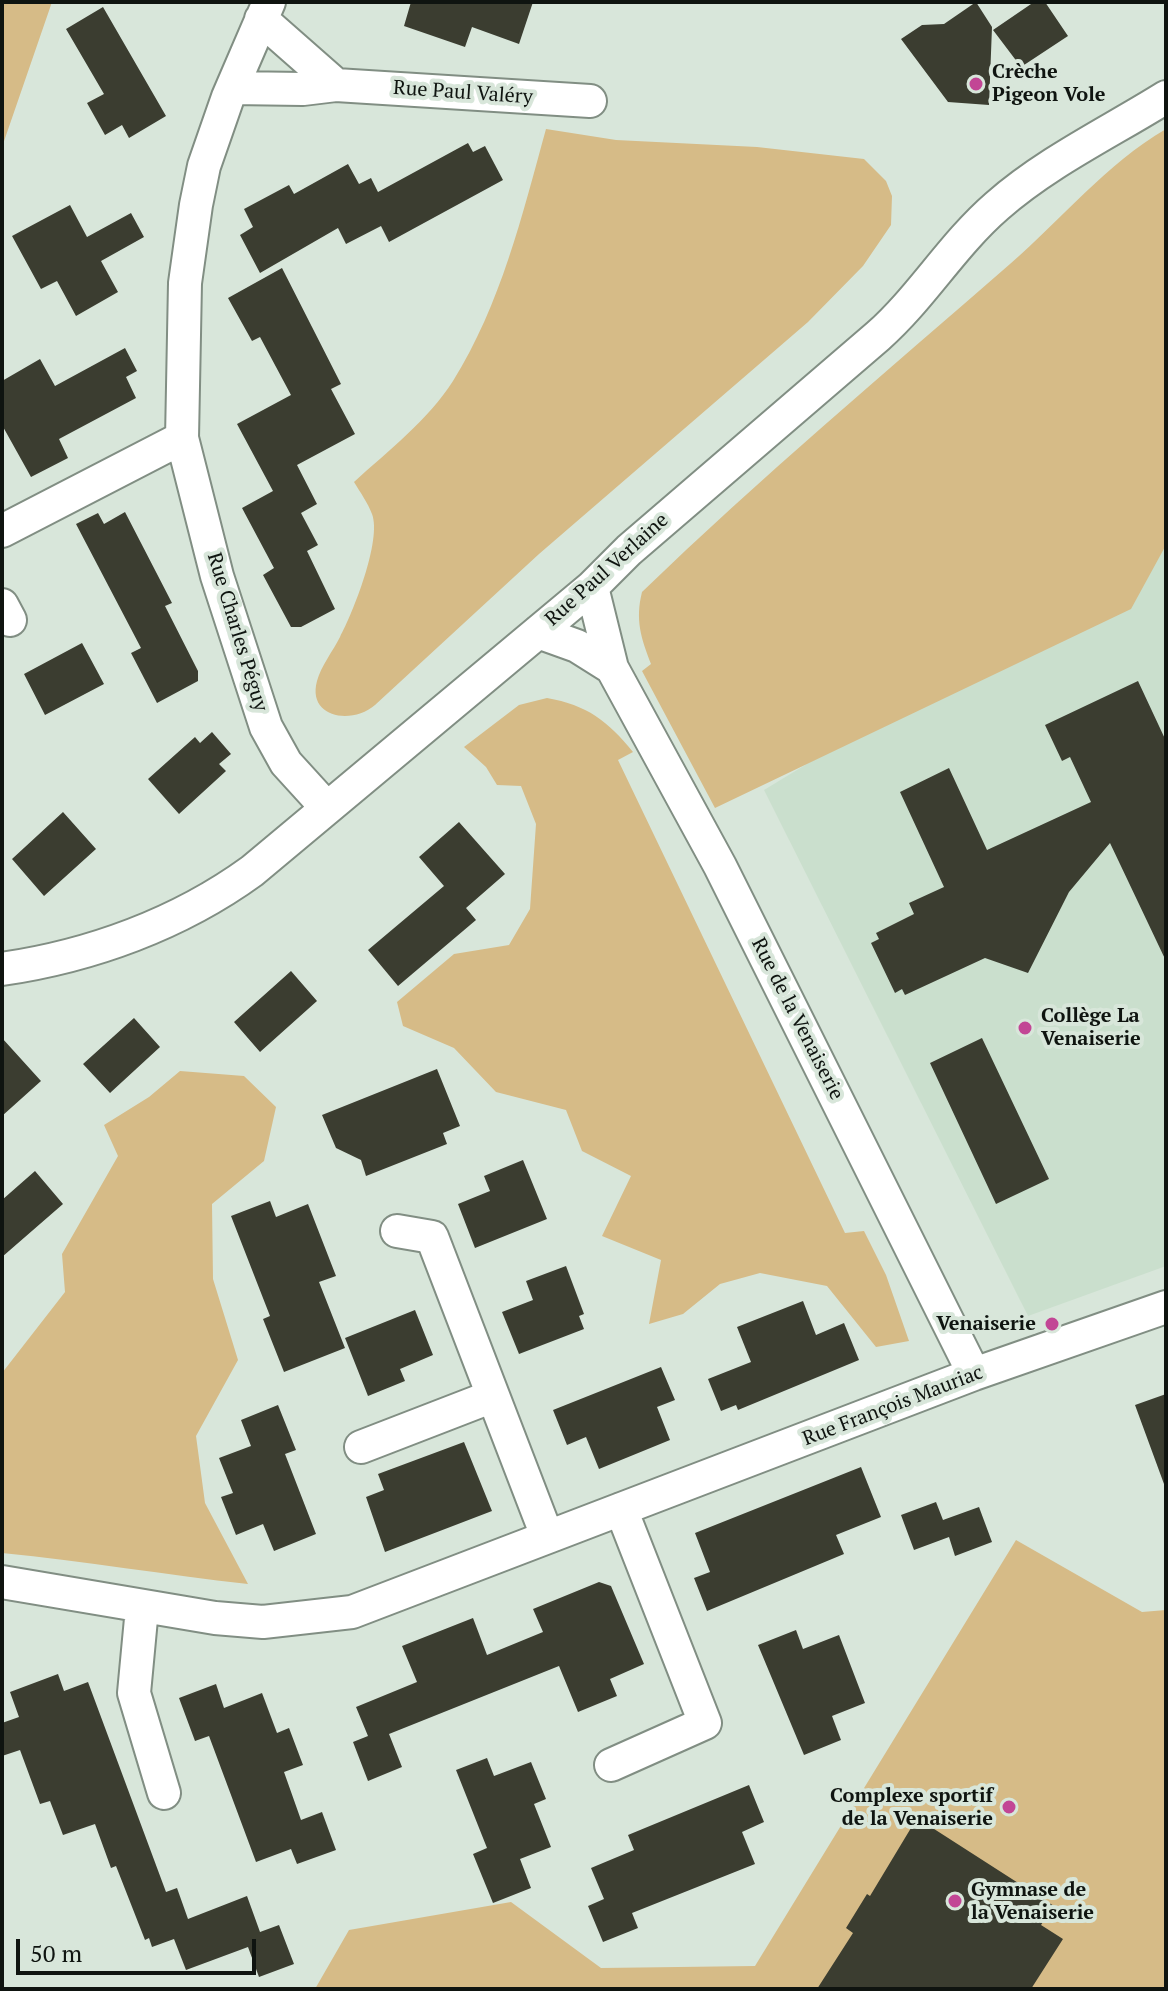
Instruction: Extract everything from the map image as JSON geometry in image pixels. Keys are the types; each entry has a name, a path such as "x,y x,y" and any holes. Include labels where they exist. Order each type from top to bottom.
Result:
{"street":[{"path":"265,10 336,85"},
{"name":"Rue Charles Péguy","path":"265,10 204,166 189,252 181,351 182,438 217,576 266,727 286,763 327,808"},
{"name":"Rue Paul Valéry","path":"232,88 303,89 336,85 590,101"},
{"name":"Rue Paul Verlaine","path":"2,969 78,954 180,914 239,881 592,587 629,550 898,319 995,208 1022,185 1166,97"},
{"path":"2,531 182,438"},
{"name":"Rue de la Venaiserie","path":"592,587 612,668 725,876 974,1374"},
{"name":"Rue de la Venaiserie","path":"538,632 577,646 612,668"},
{"path":"397,1231 432,1237 547,1536"},
{"name":"Rue François Mauriac","path":"2,1582 142,1608 263,1622 352,1612 974,1374 1166,1307"},
{"path":"361,1447 493,1396"},
{"path":"611,1765 705,1723 621,1509"},
{"path":"142,1608 134,1693 164,1793"}],"shaded area":[{"path":"2,2 52,2 2,147"},
{"path":"546,129 616,140 757,147 864,159 886,181 892,196 891,225 863,266 808,322 539,554 375,705 355,715 334,714 319,703 317,681 352,611 373,541 372,514 354,482 432,409 470,352 508,259"},
{"path":"1166,129 1166,545 1131,609 715,808 642,671 651,664 640,629 642,592 778,467 1029,247 1104,175"},
{"name":"Collège La Venaiserie","path":"1166,546 1166,1266 1028,1316 764,790"},
{"path":"547,698 574,705 596,716 615,731 633,752 618,760 845,1233 864,1231 886,1275 909,1341 876,1347 827,1286 760,1273 720,1284 683,1314 649,1324 661,1260 602,1236 631,1176 582,1151 566,1110 496,1092 454,1048 403,1026 397,1002 454,954 509,945 530,909 536,824 521,786 497,785 486,767 464,747 519,705"},
{"path":"180,1071 244,1076 276,1107 264,1161 212,1204 213,1279 238,1360 196,1436 205,1503 248,1584 2,1553 2,1373 65,1292 62,1254 118,1156 104,1125 149,1097"},
{"name":"Complexe sportif de la Venaiserie","path":"1016,1540 1142,1612 1166,1610 1166,1989 315,1989 349,1930 511,1902 601,1968 755,1966"}],"building":[{"path":"411,2 533,2 519,44 472,27 465,47 404,26"},
{"path":"976,2 992,27 989,105 948,102 901,39 922,25 944,24"},
{"path":"1034,2 1045,2 1068,36 1021,67 993,30"},
{"path":"103,7 166,116 129,138 122,125 105,135 87,103 104,94 66,29"},
{"path":"468,143 473,152 485,146 503,180 389,242 381,226 346,244 338,228 260,273 240,235 253,227 244,209 289,185 294,194 348,164 359,184 371,178 378,192"},
{"path":"70,205 87,237 131,213 144,237 101,261 118,292 76,316 57,281 41,289 12,236"},
{"path":"282,268 341,384 331,389 355,434 297,465 317,504 301,513 318,545 307,551 335,609 301,627 291,627 263,575 274,568 242,508 273,491 237,424 291,395 260,337 252,341 228,298"},
{"path":"125,348 137,371 126,377 136,398 59,439 68,458 31,477 2,425 2,381 40,359 55,386"},
{"path":"125,512 172,603 165,606 198,671 198,681 157,703 131,653 141,648 76,524 98,513 104,524"},
{"path":"82,643 104,684 45,715 24,674"},
{"path":"1138,681 1166,741 1166,961 1110,843 1069,892 1028,973 985,958 905,995 902,989 895,993 871,943 879,939 876,933 914,914 909,903 944,887 900,792 949,768 987,850 1091,802 1070,757 1062,761 1045,725"},
{"path":"212,732 231,754 219,764 226,771 179,814 148,779 195,737 200,743"},
{"path":"63,812 96,849 44,896 12,859"},
{"path":"459,822 505,874 466,908 476,920 398,986 368,950 444,886 419,857"},
{"path":"291,971 317,1001 260,1052 234,1022"},
{"path":"134,1018 160,1047 110,1093 83,1064"},
{"path":"2,1038 41,1081 2,1116"},
{"path":"982,1038 1049,1179 996,1204 930,1063"},
{"path":"437,1069 460,1126 443,1133 447,1144 366,1176 361,1160 336,1148 322,1115"},
{"path":"523,1160 547,1219 475,1248 458,1204 490,1191 484,1176"},
{"path":"35,1171 63,1204 2,1257 2,1200"},
{"path":"270,1201 276,1217 308,1204 336,1276 319,1282 345,1348 284,1372 263,1319 270,1316 231,1216"},
{"path":"566,1266 584,1314 579,1316 584,1329 519,1354 502,1312 533,1300 526,1281"},
{"path":"803,1301 816,1335 844,1323 859,1360 738,1410 736,1405 721,1411 708,1379 751,1362 737,1327"},
{"path":"415,1310 433,1355 400,1369 405,1381 368,1396 345,1338"},
{"path":"661,1367 675,1400 657,1407 670,1440 599,1469 586,1437 567,1445 553,1410"},
{"path":"1166,1394 1166,1484 1164,1484 1135,1405"},
{"path":"278,1405 296,1450 285,1454 316,1534 274,1551 263,1524 236,1535 221,1497 233,1493 219,1458 251,1446 241,1420"},
{"path":"464,1442 492,1511 385,1552 366,1497 384,1490 378,1474"},
{"path":"861,1467 881,1517 836,1535 844,1554 707,1611 694,1578 710,1572 695,1533"},
{"path":"936,1502 943,1520 979,1507 992,1542 955,1556 949,1537 914,1550 901,1515"},
{"path":"599,1582 611,1586 644,1664 610,1679 617,1696 578,1712 559,1666 389,1734 402,1767 368,1781 353,1742 368,1736 356,1707 417,1682 402,1646 473,1618 487,1655 543,1632 533,1609"},
{"path":"796,1630 803,1649 839,1635 865,1703 832,1716 841,1740 804,1755 758,1645"},
{"path":"58,1674 64,1691 88,1682 166,1892 177,1888 188,1919 247,1896 260,1932 279,1925 294,1964 259,1977 248,1947 186,1970 174,1939 152,1947 149,1938 145,1940 116,1866 111,1868 95,1824 63,1835 50,1801 40,1804 20,1750 2,1756 2,1723 19,1717 10,1692"},
{"path":"216,1684 224,1708 262,1693 277,1733 289,1728 303,1765 284,1772 301,1820 322,1812 336,1850 297,1864 291,1849 256,1862 209,1736 195,1741 179,1698"},
{"path":"487,1758 494,1776 531,1762 546,1799 534,1804 551,1847 520,1859 531,1888 493,1903 473,1854 487,1848 456,1770"},
{"path":"749,1785 764,1822 742,1832 755,1864 632,1913 638,1928 603,1942 588,1906 604,1899 591,1868 634,1850 628,1835"},
{"name":"Gymnase de la Venaiserie","path":"917,1818 1054,1906 1041,1925 1063,1939 1031,1989 817,1989 853,1933 846,1928 867,1894 870,1896"}],"place":[{"name":"Crèche Pigeon Vole","path":"976,84"},
{"name":"Collège La Venaiserie","path":"1025,1028"},
{"name":"Venaiserie","path":"1052,1324"},
{"name":"Complexe sportif de la Venaiserie","path":"1009,1807"},
{"name":"Gymnase de la Venaiserie","path":"955,1901"}]}
